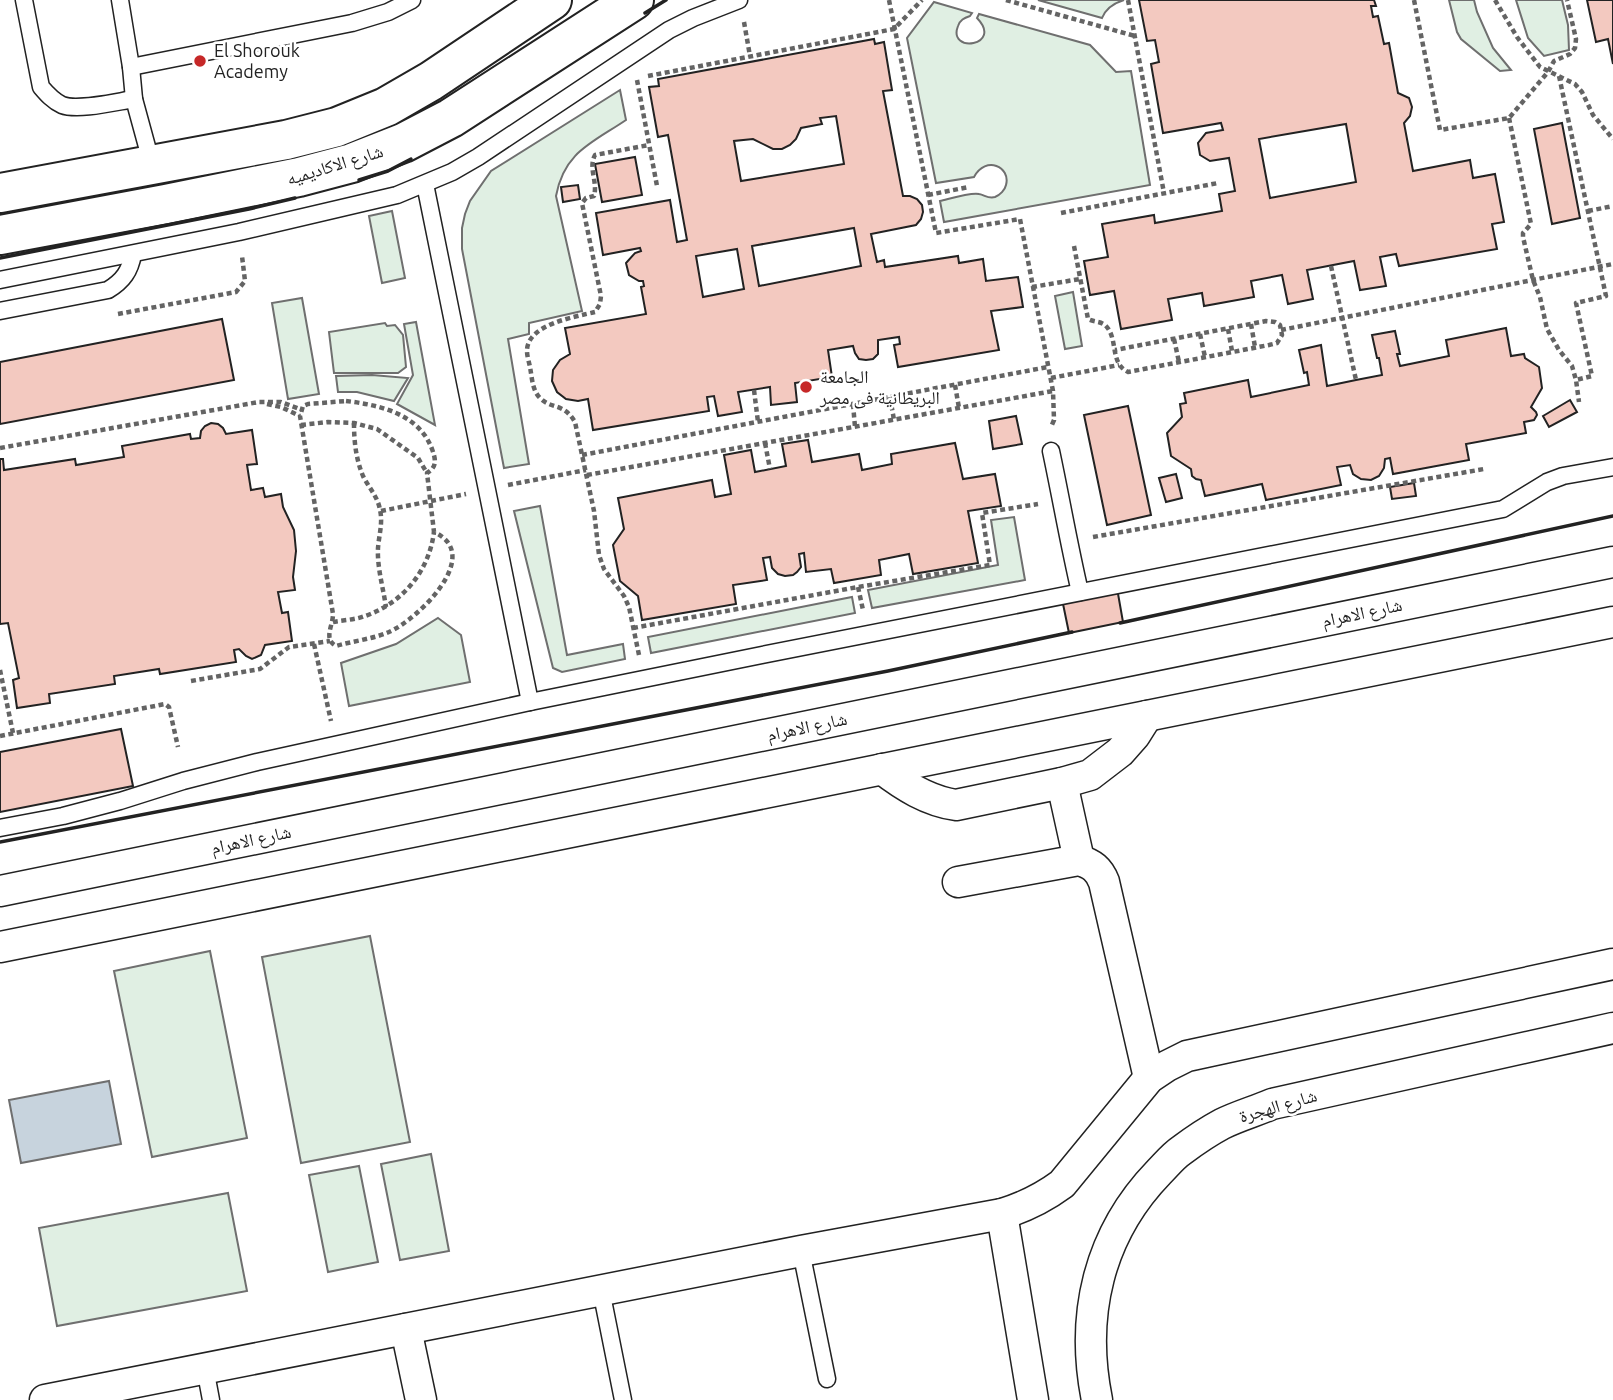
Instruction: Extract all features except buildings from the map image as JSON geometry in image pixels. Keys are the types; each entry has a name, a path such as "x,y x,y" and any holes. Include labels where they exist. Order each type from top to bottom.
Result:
{"street":[{"name":"شارع الاكاديميه","path":"0,193 286,140 337,127 386,107 431,81 552,0"},
{"name":"شارع الاكاديميه","path":"0,235 299,177 352,163 403,143 451,118 634,0"},
{"path":"152,165 166,204"},
{"name":"شارع الاهرام","path":"0,891 1613,562"},
{"path":"0,947 1613,622"},
{"path":"882,769 913,790 940,803 956,805 1090,775 1120,752 1135,735 1146,716"},
{"path":"1062,783 1079,860"},
{"path":"958,882 1079,860 1096,867 1104,882 1149,1078"},
{"path":"45,1400 1024,1208 1044,1198 1062,1184 1149,1078 1187,1056 1613,964"},
{"name":"شارع الهجرة","path":"1097,1400 1090,1334 1097,1282 1115,1233 1143,1189 1179,1151 1223,1123 1272,1104 1613,1028"},
{"path":"1002,1214 1033,1400"},
{"path":"407,1329 421,1400"}],"lane":[{"path":"24,0 40,87 50,97 75,107 134,99"},
{"path":"120,0 134,99 152,165"},
{"path":"131,68 352,23 388,12 412,0"},
{"path":"0,280 239,232 397,195 452,172 478,157 669,30 693,18 741,6"},
{"path":"425,184 530,702"},
{"path":"0,310 108,290 118,284 125,275 133,254"},
{"path":"1051,451 1080,592"},
{"path":"0,828 63,816 232,768 530,702 1503,509 1535,489 1563,476 1613,467"},
{"path":"801,1251 827,1380"},
{"path":"601,1290 623,1400"},
{"path":"205,1368 211,1400"}],"path":[{"path":"889,0 936,233 1020,219 1053,391 1051,451"},
{"path":"636,78 894,29 922,0"},
{"path":"1006,0 1135,36"},
{"path":"1128,0 1164,193"},
{"path":"1414,0 1440,130 1509,118 1548,72 1554,61 1573,51 1577,44 1567,0"},
{"path":"1495,0 1517,37 1540,67 1575,84 1593,115 1613,139"},
{"path":"741,6 750,57"},
{"path":"1559,76 1606,296 1576,303 1592,376 1576,380"},
{"path":"640,95 657,186"},
{"path":"1509,118 1531,224 1524,237 1533,280 1548,329 1559,350 1572,366 1579,402"},
{"path":"644,680 629,607 604,569 599,555 594,510 575,422 570,413 562,407 544,402 535,392 527,349 539,330 565,319 595,312 600,304 601,296 582,203 586,198 594,196 596,190 592,160 595,155 649,145"},
{"path":"1060,213 1218,183"},
{"path":"928,195 969,187"},
{"path":"1588,211 1613,206"},
{"path":"108,316 236,292 245,281 239,232"},
{"path":"1074,246 1088,319 1106,326 1119,365 1123,370 1128,372 1277,343 1282,335 1280,325 1270,321 1115,350"},
{"path":"1281,330 1613,264"},
{"path":"1331,266 1356,380"},
{"path":"1032,287 1080,278"},
{"path":"1251,324 1255,347"},
{"path":"1228,329 1233,351"},
{"path":"1200,334 1205,357"},
{"path":"1174,339 1179,362"},
{"path":"1051,378 1119,365"},
{"path":"582,455 1048,367"},
{"path":"955,385 959,408"},
{"path":"754,390 758,422"},
{"path":"504,486 765,443 1053,391"},
{"path":"890,397 894,420"},
{"path":"427,473 434,467 436,459 431,445 423,433 402,415 367,403 346,401 303,406 301,425 333,614 330,641 336,646 389,632 430,601 451,570 452,557 450,545 442,535 434,531"},
{"path":"0,448 259,402 301,413"},
{"path":"853,404 855,426"},
{"path":"301,425 354,423 377,429 418,458 427,473 434,531 432,546 416,581 386,607 364,617 333,622"},
{"path":"354,423 359,467 377,498 380,510 382,528 378,562 386,607"},
{"path":"765,443 770,469"},
{"path":"1068,541 1484,468"},
{"path":"633,628 990,565 982,513 1062,499"},
{"path":"380,510 430,500"},
{"path":"191,681 260,668 289,647 330,641"},
{"path":"314,644 336,745"},
{"path":"0,670 13,733"},
{"path":"0,736 165,704 169,707 178,747"}],"green space":[{"path":"1038,0 1124,0 1111,6 1102,18"},
{"path":"1449,0 1474,0 1493,48 1511,70 1500,71 1461,39"},
{"path":"1516,0 1562,0 1568,25 1569,50 1544,56 1528,38"},
{"path":"934,2 972,13 958,26 957,35 966,43 980,40 984,35 977,18 979,14 1090,45 1116,72 1131,71 1150,185 944,222 940,201 971,194 995,197 1005,189 1007,179 1001,169 991,165 979,170 974,177 936,183 907,38"},
{"path":"620,90 626,120 581,150 566,169 556,196 582,311 529,323 529,334 508,339 529,464 504,468 462,249 465,214 470,201 491,171"},
{"path":"392,211 405,278 382,283 369,216"},
{"path":"1073,292 1082,346 1065,349 1055,296"},
{"path":"302,298 319,394 288,399 272,303"},
{"path":"416,322 435,425 397,404 413,375 404,324"},
{"path":"385,323 387,326 395,325 403,335 406,367 398,373 334,373 329,332"},
{"path":"336,376 408,378 394,401 357,392 338,392"},
{"path":"540,506 567,655 623,644 625,659 562,672 553,668 514,511"},
{"path":"1014,517 1025,580 872,608 868,590 998,565 991,520"},
{"path":"852,597 855,613 651,653 648,637"},
{"path":"438,618 461,635 470,682 349,706 341,663 396,644"},
{"path":"370,936 410,1142 301,1163 262,957"},
{"path":"210,951 247,1138 152,1157 114,971"},
{"path":"431,1154 449,1251 400,1260 381,1164"},
{"path":"359,1166 378,1262 328,1272 309,1175"},
{"path":"228,1193 247,1291 57,1326 39,1228"}],"shaded area":[{"path":"109,1081 121,1144 21,1163 9,1100"}],"wall":[{"path":"645,13 666,0"},
{"path":"359,180 388,171 411,159"},
{"path":"0,258 295,198"},
{"path":"1120,623 1613,516"},
{"path":"0,842 888,671 1072,632"}],"place":[{"name":"El Shorouk Academy","path":"200,61"},
{"name":"الجامعة البريطانية فى مصر","path":"806,387"}]}
